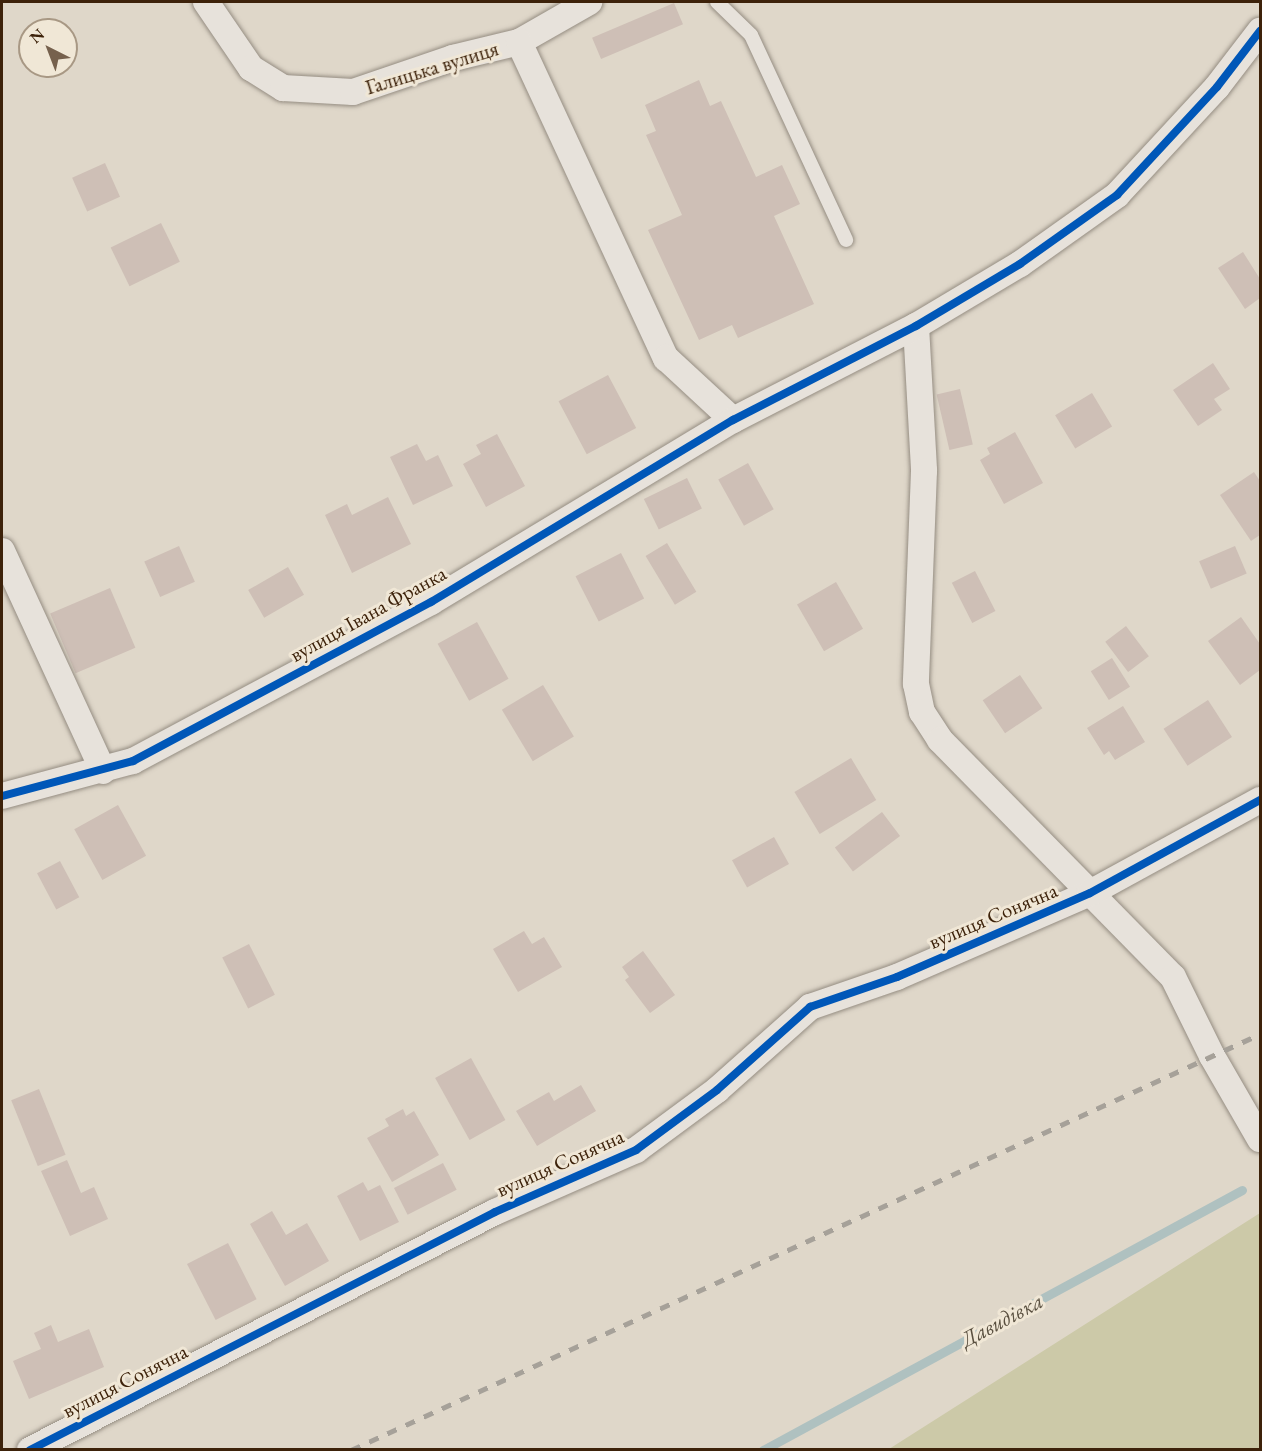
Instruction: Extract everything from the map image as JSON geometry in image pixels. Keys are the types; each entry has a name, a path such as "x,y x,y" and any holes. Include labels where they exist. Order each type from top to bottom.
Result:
{"street":[{"name":"Галицька вулиця","path":"206,2 251,68 283,88 353,92 453,58 519,42 589,2"},
{"name":"вулиця Івана Франка","path":"2,796 103,771 133,761 430,602 733,420 916,326 1020,264 1117,195 1217,87 1260,31"},
{"path":"519,42 666,358 733,420"},
{"path":"916,326 924,471 916,684 922,712 940,740 1173,977 1212,1056 1260,1138"},
{"path":"2,551 103,771"},
{"name":"вулиця Сонячна","path":"30,1449 495,1212 636,1150 717,1090 810,1007 897,977 1090,893 1260,800"}],"lane":[{"path":"717,2 751,34 846,240"},
{"path":"729,13 738,2"}],"shaded area":[{"path":"1260,1213 1260,1449 889,1449"}],"building":[{"path":"674,3 683,24 601,59 592,38"},
{"path":"699,80 710,106 721,101 756,177 782,165 800,204 774,216 814,304 738,338 732,325 699,340 648,230 682,215 646,135 656,131 645,105"},
{"path":"105,163 120,197 87,211 72,178"},
{"path":"161,223 180,262 130,286 111,248"},
{"path":"1243,252 1260,279 1260,298 1245,309 1218,268"},
{"path":"1213,363 1230,389 1214,399 1222,410 1198,426 1173,390"},
{"path":"608,375 636,428 587,454 559,401"},
{"path":"960,389 973,445 949,450 937,394"},
{"path":"1092,393 1112,426 1075,449 1055,415"},
{"path":"1015,432 1043,483 1004,504 980,460 990,454 987,448"},
{"path":"497,434 525,486 486,507 463,464 481,454 476,445"},
{"path":"417,444 426,461 438,455 453,486 413,505 390,457"},
{"path":"748,463 774,509 744,526 718,479"},
{"path":"1254,472 1260,481 1260,535 1251,541 1220,495"},
{"path":"687,478 702,509 659,530 644,499"},
{"path":"388,497 411,544 352,573 325,515 347,504 352,515"},
{"path":"667,543 696,592 675,605 646,556"},
{"path":"179,546 195,582 160,597 144,561"},
{"path":"1235,546 1247,574 1211,589 1199,561"},
{"path":"621,553 644,598 599,622 576,576"},
{"path":"288,567 304,595 264,618 248,590"},
{"path":"975,571 995,611 972,623 952,583"},
{"path":"836,582 863,629 824,651 797,604"},
{"path":"110,588 135,648 76,673 50,613"},
{"path":"1241,617 1260,644 1260,670 1240,685 1208,641"},
{"path":"477,622 509,679 469,701 438,644"},
{"path":"1126,626 1149,656 1128,672 1105,642"},
{"path":"1112,658 1130,687 1109,700 1091,671"},
{"path":"1020,675 1042,708 1005,733 983,700"},
{"path":"543,685 574,736 533,761 502,710"},
{"path":"1208,700 1232,737 1188,766 1164,729"},
{"path":"1123,706 1145,742 1115,760 1109,751 1104,755 1087,728"},
{"path":"851,758 876,800 820,834 794,792"},
{"path":"118,805 146,856 102,880 74,829"},
{"path":"882,812 900,836 853,871 835,848"},
{"path":"774,837 789,864 747,887 732,860"},
{"path":"60,861 79,897 56,909 37,873"},
{"path":"524,931 532,944 544,937 562,967 518,992 493,949"},
{"path":"249,944 275,995 248,1008 222,958"},
{"path":"643,951 675,995 650,1013 625,980 629,977 622,967"},
{"path":"471,1058 505,1120 470,1140 435,1078"},
{"path":"581,1085 596,1111 537,1146 516,1111 549,1092 554,1101"},
{"path":"39,1089 66,1155 38,1166 11,1100"},
{"path":"403,1109 406,1116 414,1111 439,1155 392,1182 367,1138 389,1126 385,1119"},
{"path":"67,1160 81,1193 94,1187 108,1219 70,1236 41,1171"},
{"path":"443,1163 457,1190 408,1215 394,1188"},
{"path":"363,1182 368,1191 380,1185 399,1222 360,1241 337,1196"},
{"path":"272,1211 286,1235 307,1223 329,1261 285,1286 250,1224"},
{"path":"228,1243 257,1299 216,1320 187,1264"},
{"path":"51,1325 58,1342 89,1329 104,1367 29,1399 13,1361 41,1349 34,1333"}],"waterway":[{"name":"Давидівка","path":"763,1450 1242,1190"}],"railway":[{"path":"351,1450 1260,1034"}],"cycle path":[{"path":"2,796 133,761 431,602 733,420 916,326 1020,264 1117,195 1217,87 1260,31"},
{"path":"30,1450 495,1212 636,1150 717,1090 810,1007 897,977 1090,893 1260,800"}]}
